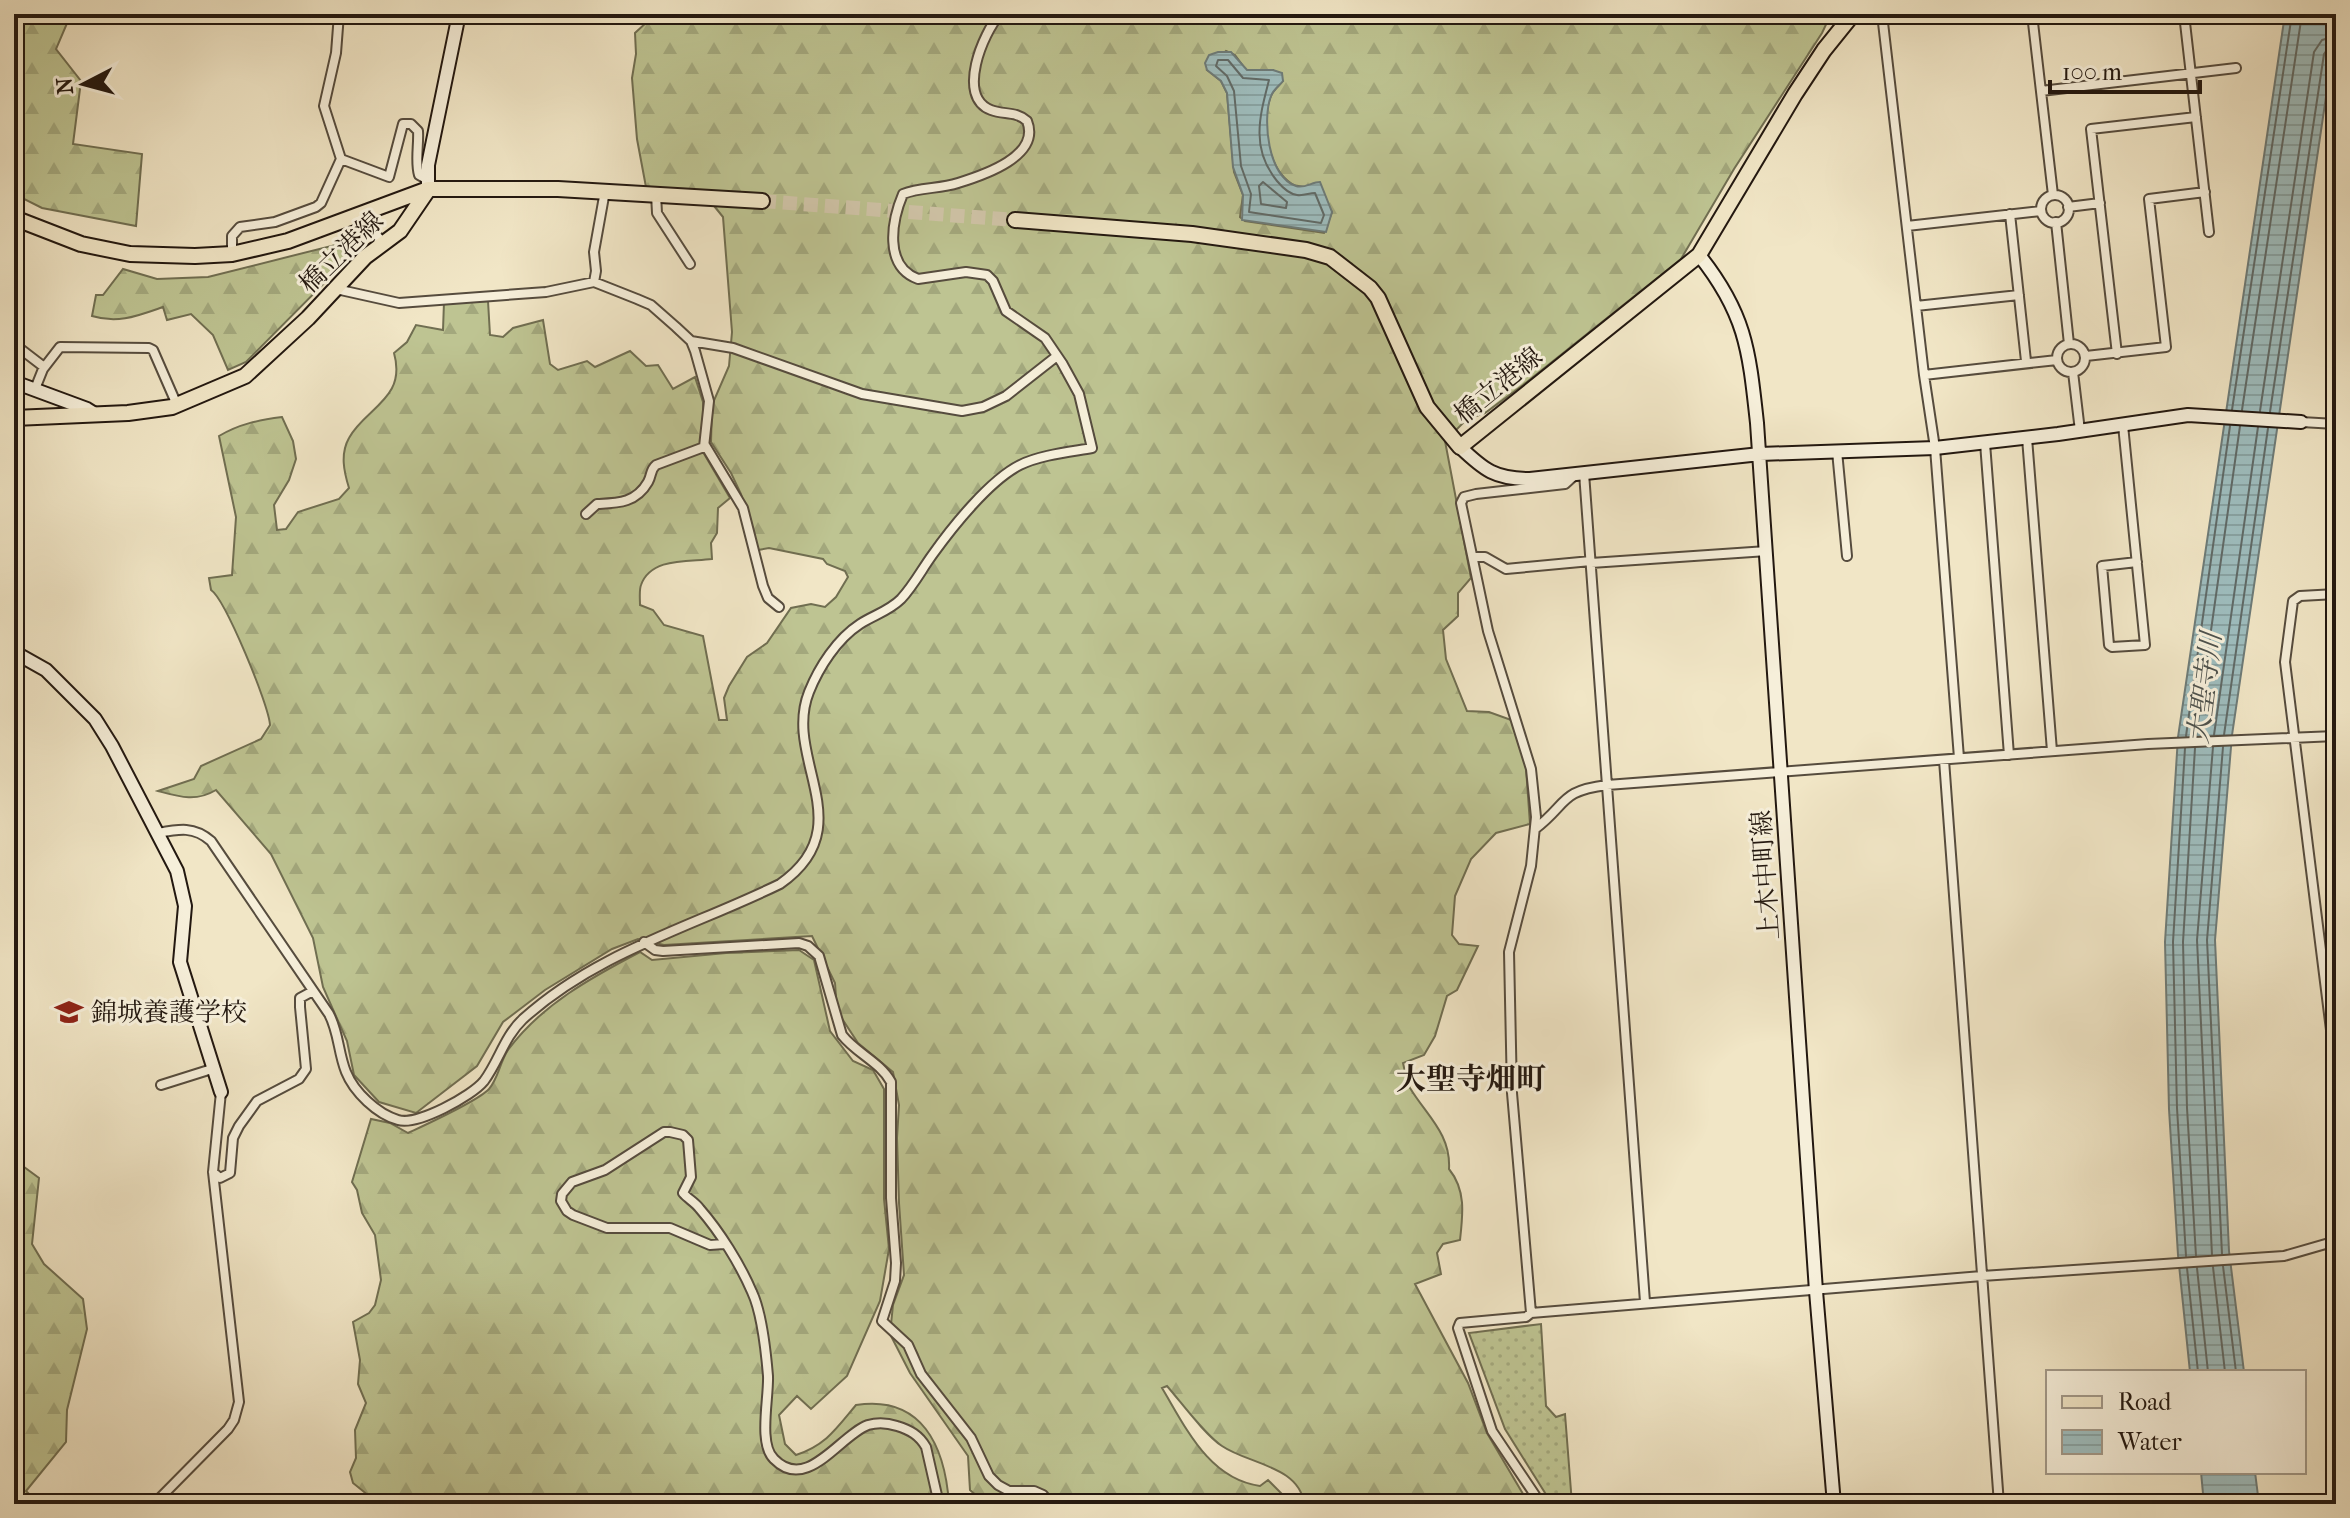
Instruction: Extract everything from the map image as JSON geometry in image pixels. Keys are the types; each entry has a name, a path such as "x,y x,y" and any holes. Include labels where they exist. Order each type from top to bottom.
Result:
{"main road":[{"name":"橋立港線","path":"1015,220 1192,234 1306,250 1330,257 1370,288 1378,298 1427,407 1460,447 1699,255 1845,17"},
{"path":"14,218 81,244 130,254 169,257 232,254 288,241 355,217 428,184 762,201"},
{"name":"橋立港線","path":"14,418 152,410 177,405 245,376 378,246 400,231 428,184"}],"street":[{"path":"232,254 232,236 240,227 275,222 321,203 341,159 324,106 336,53 339,14"},
{"path":"428,184 428,165 459,14"},
{"path":"158,833 193,830 211,841 337,1029 344,1064 353,1084 380,1111 400,1121 410,1122 425,1118 478,1087 506,1040 524,1018 574,980 615,955 770,888 801,867 812,847 819,814 806,741 805,711 811,688 830,655 842,639 858,626 884,613 901,599 985,491 1017,466 1092,448 1079,394 1057,356 1045,338 1006,311 987,275 966,272 918,279 904,269 893,245 896,217 903,194 957,184 1013,159 1026,147 1031,129 1027,121 1021,116 992,111 983,105 977,98 973,81 988,32 1000,14"},
{"path":"1882,14 1935,448 1959,758"},
{"path":"2032,14 2053,195"},
{"path":"2184,14 2209,232"},
{"path":"2041,91 2236,68"},
{"path":"2117,354 2091,129 2196,117"},
{"path":"341,159 389,177 400,141 398,134 403,124 411,124 418,131 419,175 428,184"},
{"path":"594,282 594,252 605,191"},
{"path":"2086,356 2166,347 2149,199 2205,192"},
{"path":"656,194 657,213 690,264"},
{"path":"2041,211 2047,220 2056,222 2064,219 2068,207 2065,199 2053,195"},
{"path":"2041,211 2045,200 2053,195"},
{"path":"2068,207 2100,203"},
{"path":"1907,226 2041,211"},
{"path":"2010,214 2026,361"},
{"path":"355,217 379,238 378,246"},
{"path":"2056,222 2069,344"},
{"name":"上木中町線","path":"1699,255 1721,283 1743,334 1750,365 1760,454 1779,772 1834,1504"},
{"path":"336,289 399,303 546,292 594,282 651,305 691,341 709,401 705,445 743,508 763,586 768,598 779,607"},
{"path":"1916,306 2019,295"},
{"path":"691,341 733,348 862,394 962,411 983,407 1006,396 1057,356"},
{"path":"14,344 44,367"},
{"path":"2069,344 2082,348 2086,356 2084,365 2073,372 2063,370 2057,360 2061,348 2069,344"},
{"path":"35,389 44,367 60,347 149,348 153,350 177,405"},
{"path":"1924,375 2026,361 2057,360"},
{"path":"2073,372 2080,431"},
{"path":"14,382 95,414"},
{"path":"1460,447 1483,469 1505,478 1530,479 1760,454 1935,448 2188,415 2336,424"},
{"path":"2123,425 2137,562 2145,645 2112,647 2109,645 2102,566 2137,562"},
{"path":"2027,438 2052,751"},
{"path":"1985,443 2009,755"},
{"path":"586,514 597,504 627,501 645,486 652,467 705,445"},
{"path":"1837,451 1847,556"},
{"path":"1531,1313 1512,1093 1509,952 1531,866 1536,817 1531,769 1488,631 1461,510 1464,497 1565,484 1580,473"},
{"path":"1580,473 1591,562 1645,1302"},
{"path":"1473,557 1485,557 1506,569 1767,551"},
{"path":"2336,594 2300,596 2293,601 2285,662 2336,1070"},
{"path":"14,652 46,670 95,719 158,833 182,887 185,906 180,962 221,1092 213,1172 239,1402 228,1429 154,1504"},
{"path":"1535,830 1570,794 1587,787 2052,751 2336,736"},
{"path":"1944,760 1999,1504"},
{"path":"644,942 655,950 663,951 799,943 819,956 842,1035 882,1069 891,1082 891,1198 896,1263 895,1281 882,1321 908,1345 921,1374 971,1438 989,1476 1009,1491 1034,1491 1043,1495 1050,1504"},
{"path":"213,1172 220,1178 230,1173 233,1138 252,1106 299,1079 306,1069 300,998 313,991"},
{"path":"161,1085 215,1068"},
{"path":"724,1244 710,1245 670,1228 617,1229 598,1225 567,1211 561,1201 562,1194 572,1182 605,1170 664,1132 678,1132 688,1140 691,1177 683,1193 702,1210 724,1244 753,1293 768,1371 767,1446 773,1459 789,1469 805,1468 818,1462 865,1426 890,1423 909,1429 921,1439 931,1458 939,1504"},
{"path":"1541,1504 1492,1431 1458,1328 1460,1323 1645,1302 2254,1259 2284,1256 2336,1241"}],"green space":[{"path":"14,14 71,14 56,49 81,81 73,144 142,154 136,226 42,208 14,194"},
{"path":"641,14 1831,14 1681,259 1523,385 1485,413 1467,419 1445,441 1471,578 1458,593 1458,616 1443,630 1446,659 1467,711 1489,712 1514,721 1526,768 1530,824 1496,833 1471,859 1455,896 1452,935 1459,944 1478,946 1457,990 1447,996 1435,1036 1424,1055 1403,1063 1410,1088 1442,1135 1449,1157 1449,1169 1458,1185 1462,1203 1460,1240 1443,1244 1437,1253 1441,1274 1415,1284 1468,1383 1487,1433 1529,1504 1304,1504 1293,1481 1215,1441 1167,1386 1162,1388 1180,1419 1213,1462 1242,1481 1260,1486 1268,1480 1288,1504 986,1504 970,1490 968,1456 910,1373 890,1334 893,1305 904,1275 897,1138 899,1105 893,1072 858,1043 837,1011 835,983 812,936 664,945 638,939 612,949 545,990 503,1022 477,1066 416,1113 379,1102 354,1075 347,1041 323,987 313,938 271,854 216,790 195,797 158,791 194,779 201,766 261,739 270,725 245,653 226,612 211,590 209,578 232,575 236,517 219,436 249,423 282,417 293,441 296,459 289,480 274,505 277,530 286,529 298,512 339,499 349,488 344,463 346,444 356,428 390,392 395,381 394,353 407,342 416,325 443,330 444,302 488,301 490,335 503,337 513,328 543,320 550,364 558,370 587,361 595,367 630,351 646,366 658,365 673,389 695,377 703,402 703,452 730,498 718,508 717,533 711,543 712,559 672,563 653,570 641,585 640,605 653,610 664,625 703,636 719,720 727,720 724,698 747,657 767,643 791,608 811,604 825,607 836,597 848,577 845,571 827,564 823,559 769,548 758,550 741,494 711,442 712,405 729,366 732,332 723,217 702,191 646,187 637,139 632,78 635,33 647,22","holes":["1226,51 1235,55 1246,70 1273,70 1283,81 1272,94 1268,107 1268,144 1284,177 1293,185 1312,191 1330,208 1332,212 1324,233 1245,221 1240,217 1243,195 1234,172 1227,93 1221,81 1207,70"]},
{"path":"351,241 358,249 246,362 228,370 213,335 191,314 167,320 163,307 119,319 92,316 96,295 103,295 123,269 157,279 208,277"},
{"path":"799,950 814,960 830,1031 853,1061 873,1070 884,1089 884,1199 889,1249 880,1301 847,1376 811,1409 797,1396 779,1415 785,1444 796,1455 815,1446 830,1435 856,1405 879,1404 898,1408 926,1429 935,1445 947,1483 949,1504 379,1504 353,1483 350,1472 356,1458 355,1430 366,1403 358,1384 360,1360 353,1322 369,1313 375,1305 381,1280 375,1235 362,1213 352,1182 371,1119 390,1123 408,1133 474,1100 489,1089 508,1050 536,1019 586,982 640,952 652,960"},
{"path":"20,1164 39,1178 32,1244 44,1264 83,1299 87,1329 67,1410 66,1442 26,1491 39,1504 14,1504 14,1165"},
{"path":"1541,1324 1546,1406 1556,1417 1565,1414 1572,1504 1552,1504 1505,1429 1469,1333"}],"water":[{"name":"大聖寺川","path":"2285,14 2336,14 2232,735 2215,940 2229,1251 2244,1370 2190,1370 2178,1255 2169,1109 2165,942 2178,737"},
{"path":"1231,52 1247,70 1282,73 1283,81 1272,94 1268,106 1273,160 1279,171 1296,186 1320,182 1332,212 1326,232 1242,220 1243,195 1233,167 1227,93 1221,81 1207,70 1205,63 1209,55"},
{"path":"2201,1474 2255,1474 2259,1504 2204,1504"}],"tunnel":[{"path":"762,201 1015,220"}],"place":[{"name":"錦城養護学校","path":"69,1012"}],"district":[{"name":"大聖寺畑町","path":"1471,1079"}]}
